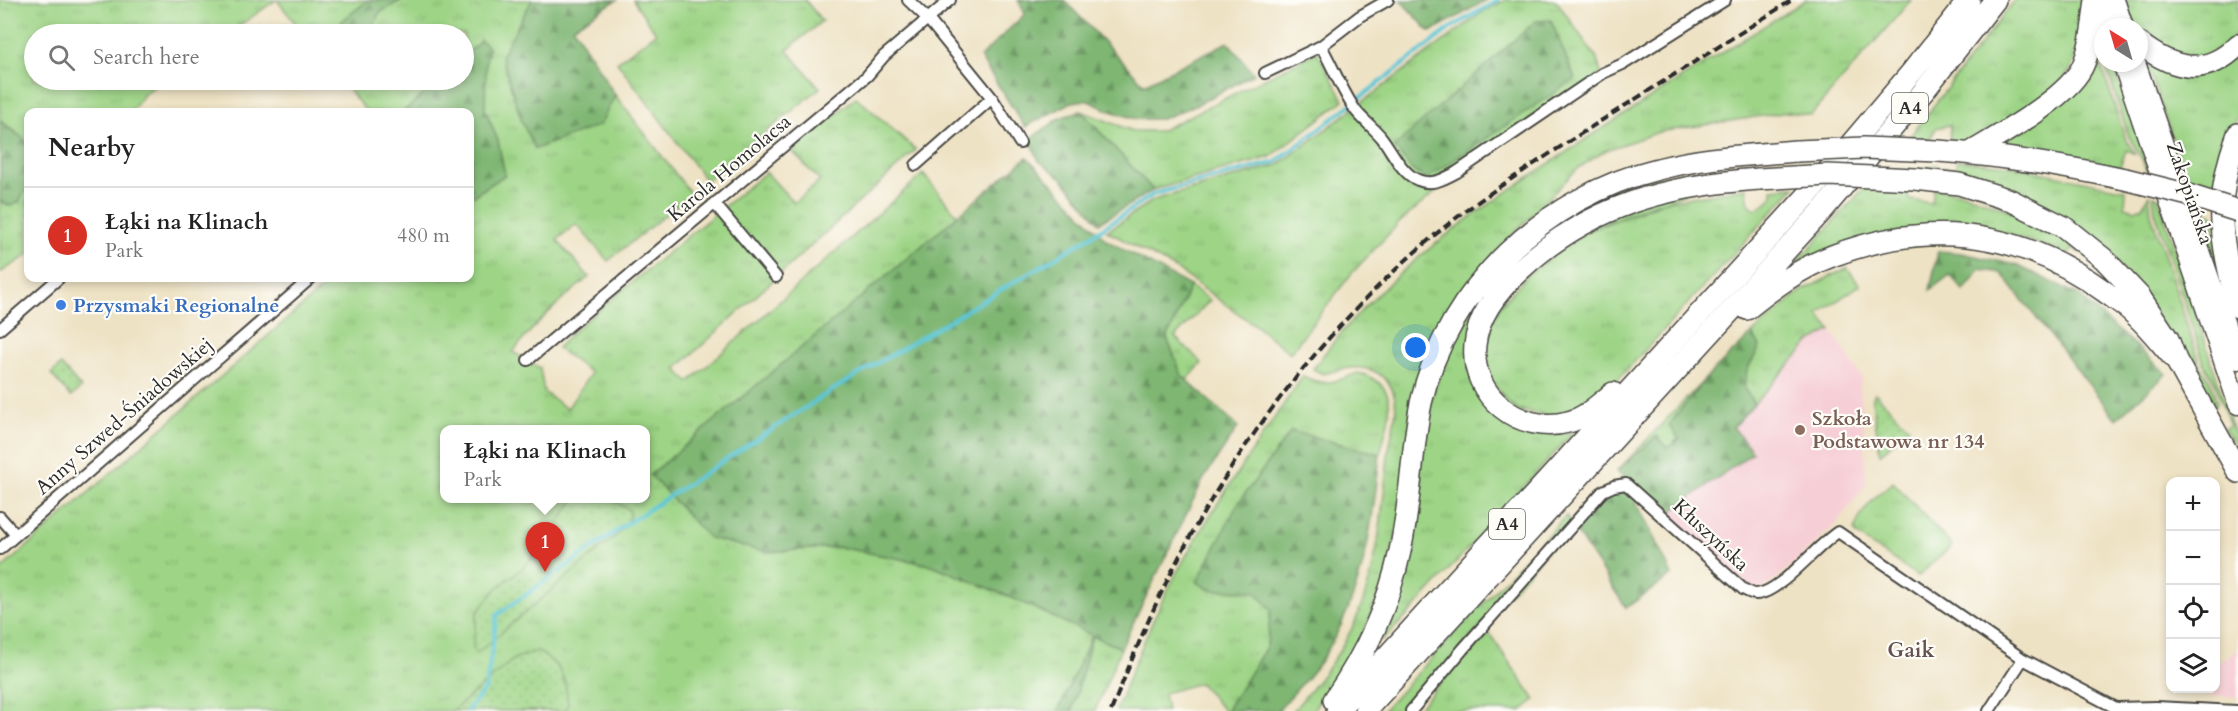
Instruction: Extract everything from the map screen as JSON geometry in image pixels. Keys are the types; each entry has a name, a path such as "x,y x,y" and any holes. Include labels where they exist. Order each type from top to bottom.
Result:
{"highway":[{"name":"A4","path":"1336,711 1835,163 1969,0"},
{"name":"A4","path":"1365,711 1864,163 1942,69 1995,0"},
{"path":"1970,153 2059,95 2073,81 2084,65 2098,0"},
{"path":"2148,49 2164,60 2188,67 2214,62 2238,45"},
{"path":"2238,134 2224,182 2221,216 2223,247 2238,307"},
{"path":"1327,711 1362,653 1385,601 1402,540 1422,401 1449,330 1484,278 1516,244 1584,197 1626,178 1699,160 1797,151 1864,148 1970,153 2041,162 2186,194 2238,211"},
{"path":"1673,342 1592,410 1570,422 1545,426 1518,419 1497,404 1482,384 1475,356 1478,329 1497,293 1526,263 1573,228 1591,218 1644,198 1708,184 1828,175 1915,179 1959,184 2010,200 2064,227 2104,259 2140,297 2168,339 2176,360 2238,472"},
{"path":"1699,346 1771,290 1830,256 1906,237 1964,236 2002,241 2049,258 2085,278 2132,312 2176,360"}],"main road":[{"path":"2098,0 2106,18"},
{"path":"2115,0 2121,18"},
{"name":"Zakopiańska","path":"2125,72 2238,405"},
{"name":"Zakopiańska","path":"2139,72 2238,360"}],"street":[{"path":"908,0 927,18 992,98 1020,142"},
{"name":"Karola Homolacsa","path":"528,360 867,76 884,56 950,0"},
{"path":"1265,73 1321,46 1360,16 1388,0"},
{"path":"1321,46 1356,110 1375,129 1403,168 1415,180 1427,183 1441,180 1457,172 1591,83 1725,0"},
{"path":"916,165 992,98"},
{"path":"714,203 776,277"},
{"path":"0,329 54,282"},
{"name":"Anny Szwed-Śniadowskiej","path":"0,549 305,282"},
{"name":"Kłuszyńska","path":"1411,711 1603,491 1626,484 1743,589 1755,595 1768,591 1781,583 1825,540 1838,532 2023,658 2116,708 2156,707 2237,711"},
{"path":"0,517 16,535"},
{"path":"1989,711 2023,658"}],"shaded area":[{"path":"1831,330 1862,378 1860,389 1866,484 1837,523 1780,576 1763,589 1750,588 1668,514 1753,453 1732,427 1809,343"},
{"path":"2238,650 2238,697 2201,695 2199,693 2220,693 2220,661"}],"green space":[{"path":"0,0 235,0 237,3 240,0 276,0 241,24 24,24 24,90 149,90 134,108 24,108 24,141 14,130 0,121"},
{"path":"277,0 532,0 502,56 600,125 615,95 691,194 608,261 576,224 557,240 589,277 549,312 513,352 540,368 544,392 567,409 591,373 557,348 579,326 766,172 794,203 820,181 792,151 856,97 916,150 676,369 689,382 923,174 959,217 650,475 766,552 839,547 932,565 1008,596 1121,648 1095,711 1072,711 1091,640 1058,711 0,711 0,570 329,282 474,282 474,195 505,175 498,141 485,109 486,61 489,48 481,41 474,48 474,24 296,24"},
{"path":"368,0 402,0 379,13 375,24 340,24"},
{"path":"532,0 617,0 573,27 615,95 600,125 535,149 522,122 501,56"},
{"path":"633,0 805,0 822,21 787,50 820,88 706,181 617,62 656,33"},
{"path":"1018,0 1064,0 1144,84 1228,42 1254,74 1200,103 1162,119 1136,119 1086,100 1072,102 1025,127 980,57 1025,14"},
{"path":"1400,0 1487,0 1430,32"},
{"path":"1505,0 1556,0 1597,59 1601,74 1451,179 1400,222 1352,273 1290,353 1176,269 1107,231 1154,200 1278,165 1484,11"},
{"path":"1806,0 1911,0 1811,115 1788,112 1659,132 1606,150 1577,169 1489,259 1445,321 1386,578 1362,636 1312,711 1293,711 1337,655 1351,631 1364,597 1375,558 1396,408 1392,390 1387,381 1372,371 1365,368 1348,368 1323,374 1313,369 1339,335 1368,304 1399,274 1465,221 1600,130"},
{"path":"2015,0 2082,0 2077,48 2068,73 2036,102 1968,143 1957,145 1958,141 1950,141 1950,125 1936,128 1929,140 1908,139"},
{"path":"2125,0 2238,0 2238,30 2227,44 2206,56 2179,59 2148,39 2148,18 2132,18"},
{"path":"1551,20 1575,79 1426,179 1412,170 1394,147 1536,21"},
{"path":"481,40 489,48 486,61 485,109 498,141 505,175 474,195 474,108 408,108 428,90 474,90 474,47"},
{"path":"1317,52 1344,100 1270,157 1153,190 1081,111 1133,131 1160,131"},
{"path":"2094,55 2094,72 2104,72 2126,140 2135,154 2126,150 2120,167 1997,148"},
{"path":"2238,56 2238,117 2232,129 2214,192 2188,184 2148,65 2173,74 2203,70"},
{"path":"2108,72 2116,72 2150,174 2147,173 2129,137"},
{"path":"348,90 428,90 408,108 364,108"},
{"path":"1081,111 1153,190 1099,223 1063,179 1039,161 1030,139 1060,118"},
{"path":"0,121 24,139 24,192 19,202 11,206 0,201"},
{"path":"1027,157 1106,240 1190,286 1167,338 1182,376 1238,427 1203,480 1121,648 1092,636 1072,711 1058,711 1092,635 1008,596 932,565 839,547 766,552 709,538 650,475"},
{"path":"1957,160 2007,165 2126,190 2125,207 2135,210 2142,207 2149,195 2151,214 2202,370 2210,381 2217,403 2215,406 2211,405 2119,265 1939,172 1923,168 1936,165 1940,168 1955,169"},
{"path":"1750,163 1750,173 1735,174 1526,255 1468,370 1552,435 1572,432 1409,614 1382,640 1380,637 1431,399 1451,344 1497,273 1570,212 1649,178"},
{"path":"1866,186 1905,188 1910,200 1932,203 1934,188 1967,194 2043,224 2083,254 2072,249 2068,256 1999,232 1796,263"},
{"path":"1795,187 1603,396 1554,418 1514,408 1488,378 1482,347 1491,317 1527,275 1590,229 1656,203 1746,188 1749,204 1755,209 1770,200 1773,195 1772,189"},
{"path":"24,192 24,258 0,273 0,201 11,206"},
{"path":"2153,196 2158,197 2238,444 2238,450 2224,428 2230,426 2213,379 2206,369 2155,212"},
{"path":"2197,209 2213,214 2219,274"},
{"path":"1938,251 1962,253 2016,265 2077,294 2167,374 2116,419 2001,273 1980,269 1964,291 1950,275 1930,290"},
{"path":"1847,268 1860,285 1818,314 1831,330 1809,343 1754,404 1744,388 1747,370 1760,346 1752,334 1800,292"},
{"path":"1190,286 1210,300 1175,337 1202,363 1187,380 1182,376 1167,338"},
{"path":"1752,334 1760,346 1747,370 1744,388 1754,404 1733,427 1753,452 1668,514 1617,471 1657,436 1667,448 1679,439 1669,425 1705,379"},
{"path":"61,365 81,388 71,397 51,374"},
{"path":"1358,373 1372,378 1382,386 1387,394 1389,416 1380,454 1291,431 1198,582 1210,590 1255,591 1271,609 1267,646 1226,711 1200,683 1164,693 1167,711 1116,711 1152,622 1181,565 1231,483 1303,376 1318,382 1330,382"},
{"path":"1705,379 1669,425 1679,438 1667,448 1657,436 1617,471"},
{"path":"1875,393 1909,428 1880,454 1872,399"},
{"path":"1291,431 1380,454 1364,560 1348,610 1336,635 1317,666 1278,711 1226,711 1267,646 1271,609 1255,591 1210,590 1197,582 1237,505"},
{"path":"1893,482 1952,546 1918,576 1857,535 1854,530 1870,503"},
{"path":"1616,489 1632,493 1672,575 1626,608 1575,530 1605,495"},
{"path":"572,503 618,503 630,510 629,521 617,535 476,654 473,647 477,613 497,588 524,567"},
{"path":"1566,516 1571,523 1407,711 1383,711 1460,627"},
{"path":"1487,630 1535,700 1521,711 1416,711"},
{"path":"537,651 552,662 561,673 566,687 568,705 563,711 452,711 514,659"}],"waterway":[{"path":"467,711 486,688 497,615 628,523 834,389 1085,240 1154,194 1276,162 1452,27 1498,0"}],"railway":[{"path":"1111,711 1165,585 1219,487 1282,395 1355,310 1394,271 1475,204 1599,122 1792,0"}],"place":[{"name":"Przysmaki Regionalne","path":"61,305"},
{"name":"Szkoła Podstawowa nr 134","path":"1800,430"},
{"name":"Łąki na Klinach","path":"545,572"}],"district":[{"name":"Gaik","path":"1911,650"}]}
